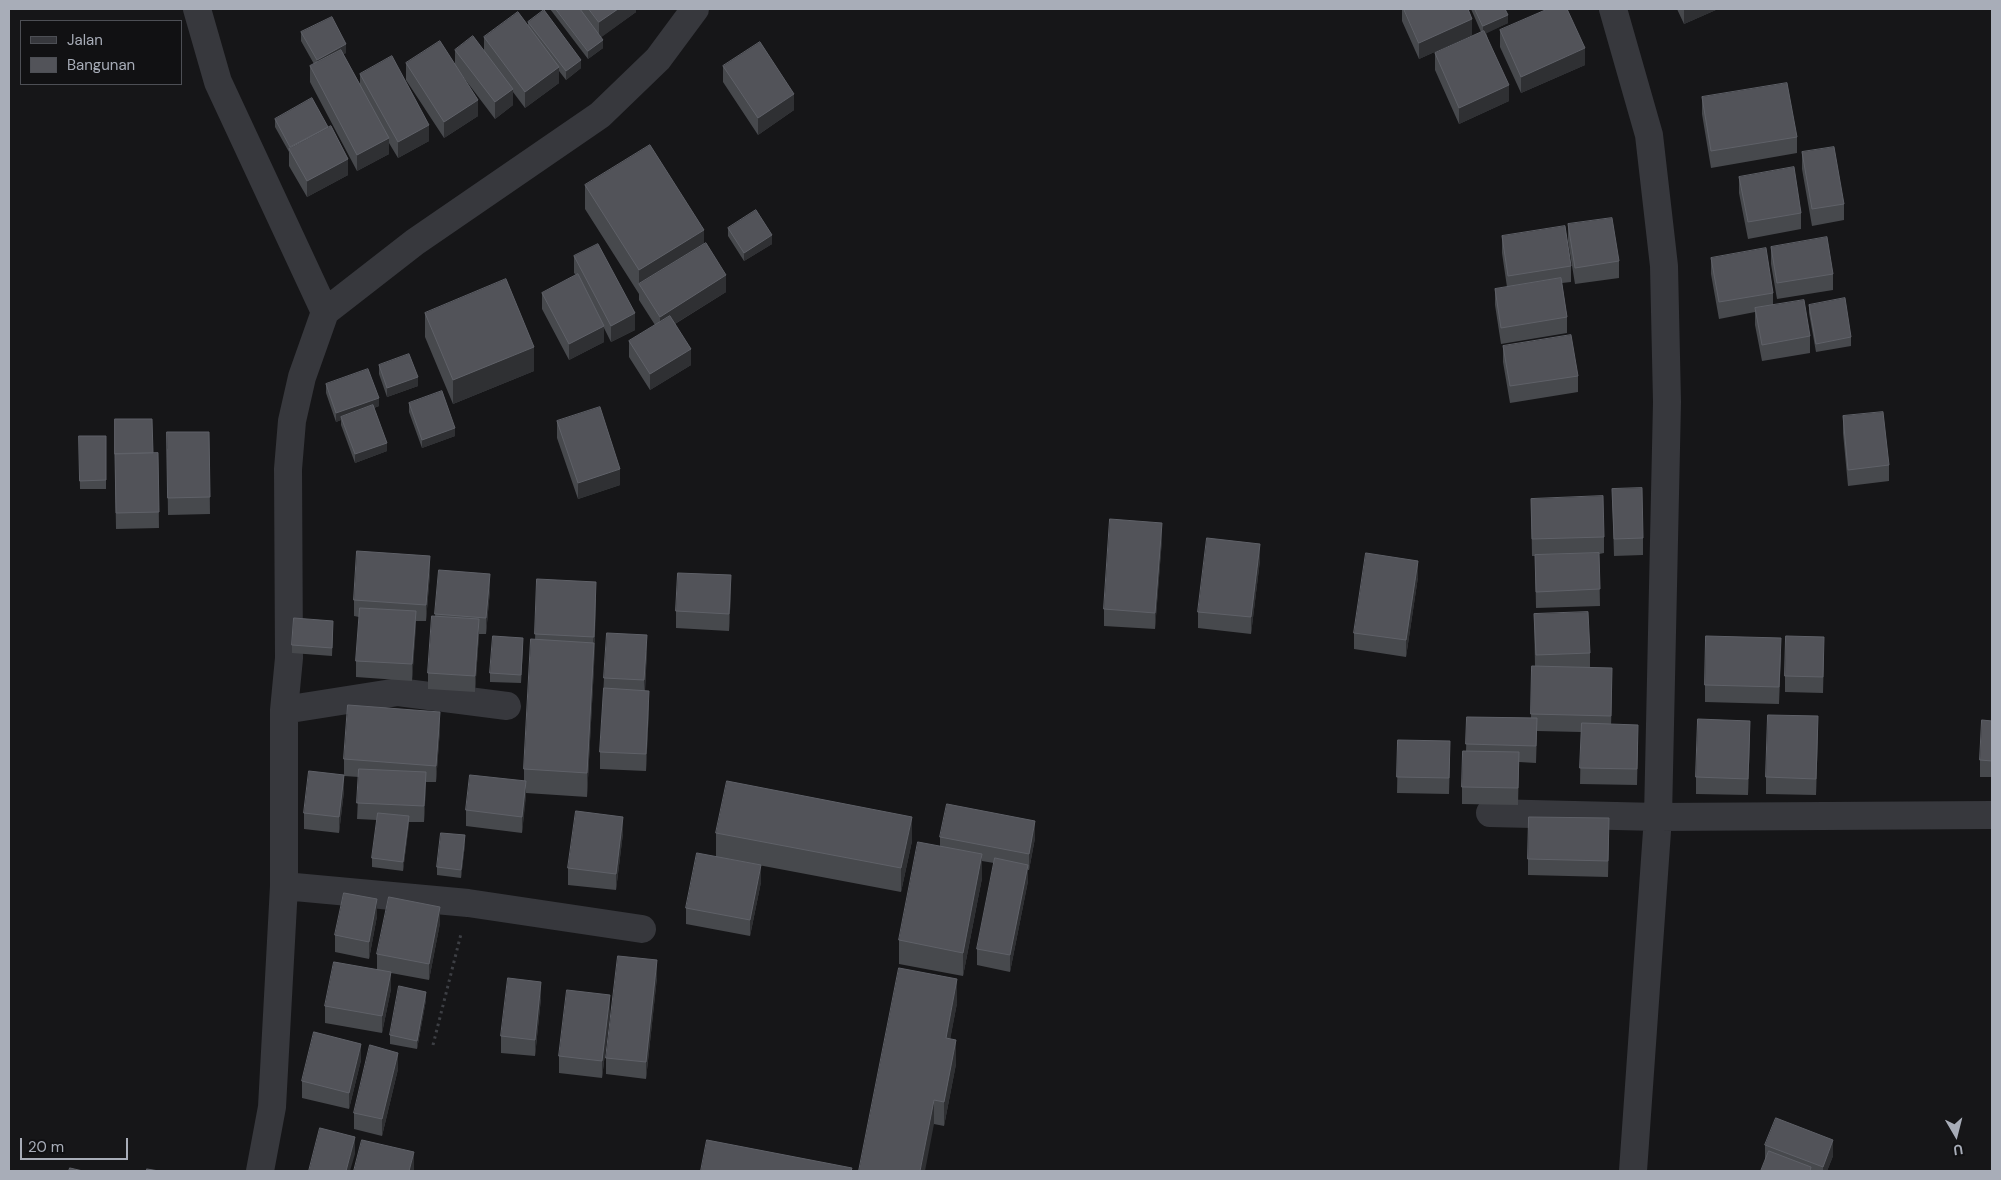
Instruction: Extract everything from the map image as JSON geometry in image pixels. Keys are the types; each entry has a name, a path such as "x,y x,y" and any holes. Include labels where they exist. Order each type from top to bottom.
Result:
{"street":[{"path":"198,9 218,82 325,312"},
{"path":"260,1171 272,1107 284,886 284,710 289,658 288,470 292,421 302,376 325,312 416,242 600,115 658,59 695,9"},
{"path":"1613,9 1649,135 1664,266 1667,402 1658,816 1633,1171"},
{"path":"284,710 398,692 507,706"},
{"path":"1490,813 1658,816 1992,815"},
{"path":"284,886 468,903 642,929"}],"path":[{"path":"434,1045 468,903"}],"building":[{"path":"556,9 580,9 603,40 588,51"},
{"path":"589,9 618,9 599,22"},
{"path":"1404,9 1468,9 1472,19 1419,43"},
{"path":"1475,9 1505,9 1508,15 1483,26"},
{"path":"1548,9 1567,9 1585,48 1521,77 1500,30"},
{"path":"544,10 581,60 566,71 528,22"},
{"path":"518,12 559,67 525,92 484,37"},
{"path":"332,17 346,44 317,60 301,32"},
{"path":"1484,31 1509,85 1459,108 1435,53"},
{"path":"473,36 513,89 495,102 455,50"},
{"path":"440,41 478,100 444,122 406,63"},
{"path":"760,42 794,94 758,118 723,66"},
{"path":"341,50 389,138 357,155 310,66"},
{"path":"392,56 429,125 398,142 360,74"},
{"path":"1787,83 1797,137 1711,151 1702,97"},
{"path":"312,98 328,127 290,147 275,119"},
{"path":"331,126 348,159 307,181 289,149"},
{"path":"650,145 704,230 639,270 585,185"},
{"path":"1834,147 1844,204 1812,209 1802,152"},
{"path":"1794,167 1801,213 1748,222 1739,177"},
{"path":"756,210 772,235 744,253 728,228"},
{"path":"1612,218 1619,261 1575,268 1568,224"},
{"path":"1565,226 1571,266 1508,276 1502,236"},
{"path":"1827,237 1833,274 1777,283 1771,247"},
{"path":"706,243 726,275 660,317 639,284"},
{"path":"598,244 635,313 611,326 574,256"},
{"path":"1766,248 1773,293 1719,302 1711,258"},
{"path":"578,274 604,326 569,344 542,293"},
{"path":"1561,278 1567,317 1501,328 1495,289"},
{"path":"506,279 534,347 453,380 425,313"},
{"path":"1845,298 1851,337 1816,344 1809,305"},
{"path":"1804,300 1810,336 1762,345 1755,308"},
{"path":"670,316 691,349 650,374 629,341"},
{"path":"1571,335 1578,376 1510,386 1503,346"},
{"path":"409,354 418,377 387,388 379,365"},
{"path":"368,369 379,398 336,413 326,384"},
{"path":"442,391 455,428 422,440 409,403"},
{"path":"373,405 387,443 355,454 341,417"},
{"path":"600,407 620,469 578,483 557,421"},
{"path":"1883,412 1889,465 1848,470 1843,416"},
{"path":"115,419 152,419 153,453 115,454"},
{"path":"167,432 209,432 210,497 168,498"},
{"path":"79,436 106,436 106,480 80,481"},
{"path":"158,453 159,512 116,513 115,454"},
{"path":"1642,488 1643,538 1614,539 1612,489"},
{"path":"1603,496 1604,537 1532,539 1531,499"},
{"path":"1110,519 1162,523 1155,613 1104,609"},
{"path":"1207,538 1260,544 1251,617 1198,612"},
{"path":"357,551 430,556 426,605 354,600"},
{"path":"1366,553 1418,561 1406,640 1354,633"},
{"path":"1599,553 1600,589 1536,592 1535,555"},
{"path":"439,570 490,574 486,618 435,614"},
{"path":"678,573 731,575 729,614 676,611"},
{"path":"537,579 596,582 594,637 535,634"},
{"path":"360,608 416,611 412,664 356,661"},
{"path":"1588,612 1590,653 1536,655 1534,614"},
{"path":"432,616 479,619 475,676 428,673"},
{"path":"294,618 333,621 332,648 292,645"},
{"path":"607,633 647,635 644,680 604,678"},
{"path":"493,636 523,638 521,675 490,673"},
{"path":"1706,636 1781,638 1779,687 1705,685"},
{"path":"1786,636 1824,637 1823,677 1785,676"},
{"path":"531,639 594,643 587,773 524,769"},
{"path":"1532,666 1612,668 1611,716 1531,714"},
{"path":"604,688 649,691 646,754 600,752"},
{"path":"348,705 440,712 436,766 344,759"},
{"path":"1768,715 1818,716 1816,779 1766,777"},
{"path":"1467,717 1537,718 1536,746 1466,744"},
{"path":"1698,719 1750,721 1748,779 1696,777"},
{"path":"1982,720 1992,721 1992,761 1980,760"},
{"path":"1582,723 1638,725 1637,769 1580,768"},
{"path":"1398,740 1450,741 1449,778 1397,777"},
{"path":"1463,751 1519,752 1518,788 1462,787"},
{"path":"359,769 426,772 424,806 357,803"},
{"path":"309,771 344,775 339,817 304,813"},
{"path":"470,775 526,781 522,817 466,810"},
{"path":"727,781 912,817 901,868 716,833"},
{"path":"947,804 1035,821 1029,854 940,837"},
{"path":"576,811 623,817 616,874 568,868"},
{"path":"378,813 409,816 403,862 372,858"},
{"path":"1529,817 1609,818 1608,861 1528,859"},
{"path":"441,833 465,835 461,870 437,867"},
{"path":"918,842 982,854 963,953 899,940"},
{"path":"697,853 761,865 750,920 686,908"},
{"path":"995,858 1028,865 1010,955 977,949"},
{"path":"344,893 377,899 369,942 335,935"},
{"path":"389,897 440,907 429,964 377,954"},
{"path":"618,956 657,960 646,1062 606,1058"},
{"path":"334,962 391,972 382,1016 325,1006"},
{"path":"899,968 957,979 946,1038 956,1040 944,1102 934,1100 920,1171 859,1171"},
{"path":"508,978 541,982 535,1040 501,1036"},
{"path":"399,986 426,992 417,1041 390,1035"},
{"path":"567,990 610,995 602,1061 559,1056"},
{"path":"314,1032 361,1044 349,1093 302,1081"},
{"path":"370,1045 398,1053 382,1119 354,1113"},
{"path":"1776,1118 1833,1140 1823,1167 1765,1145"},
{"path":"320,1128 355,1137 346,1171 309,1171"},
{"path":"362,1140 414,1152 409,1171 354,1171"},
{"path":"707,1140 852,1168 851,1171 701,1171"},
{"path":"1769,1151 1811,1167 1810,1171 1761,1171"},
{"path":"70,1168 83,1171 69,1171"}]}
